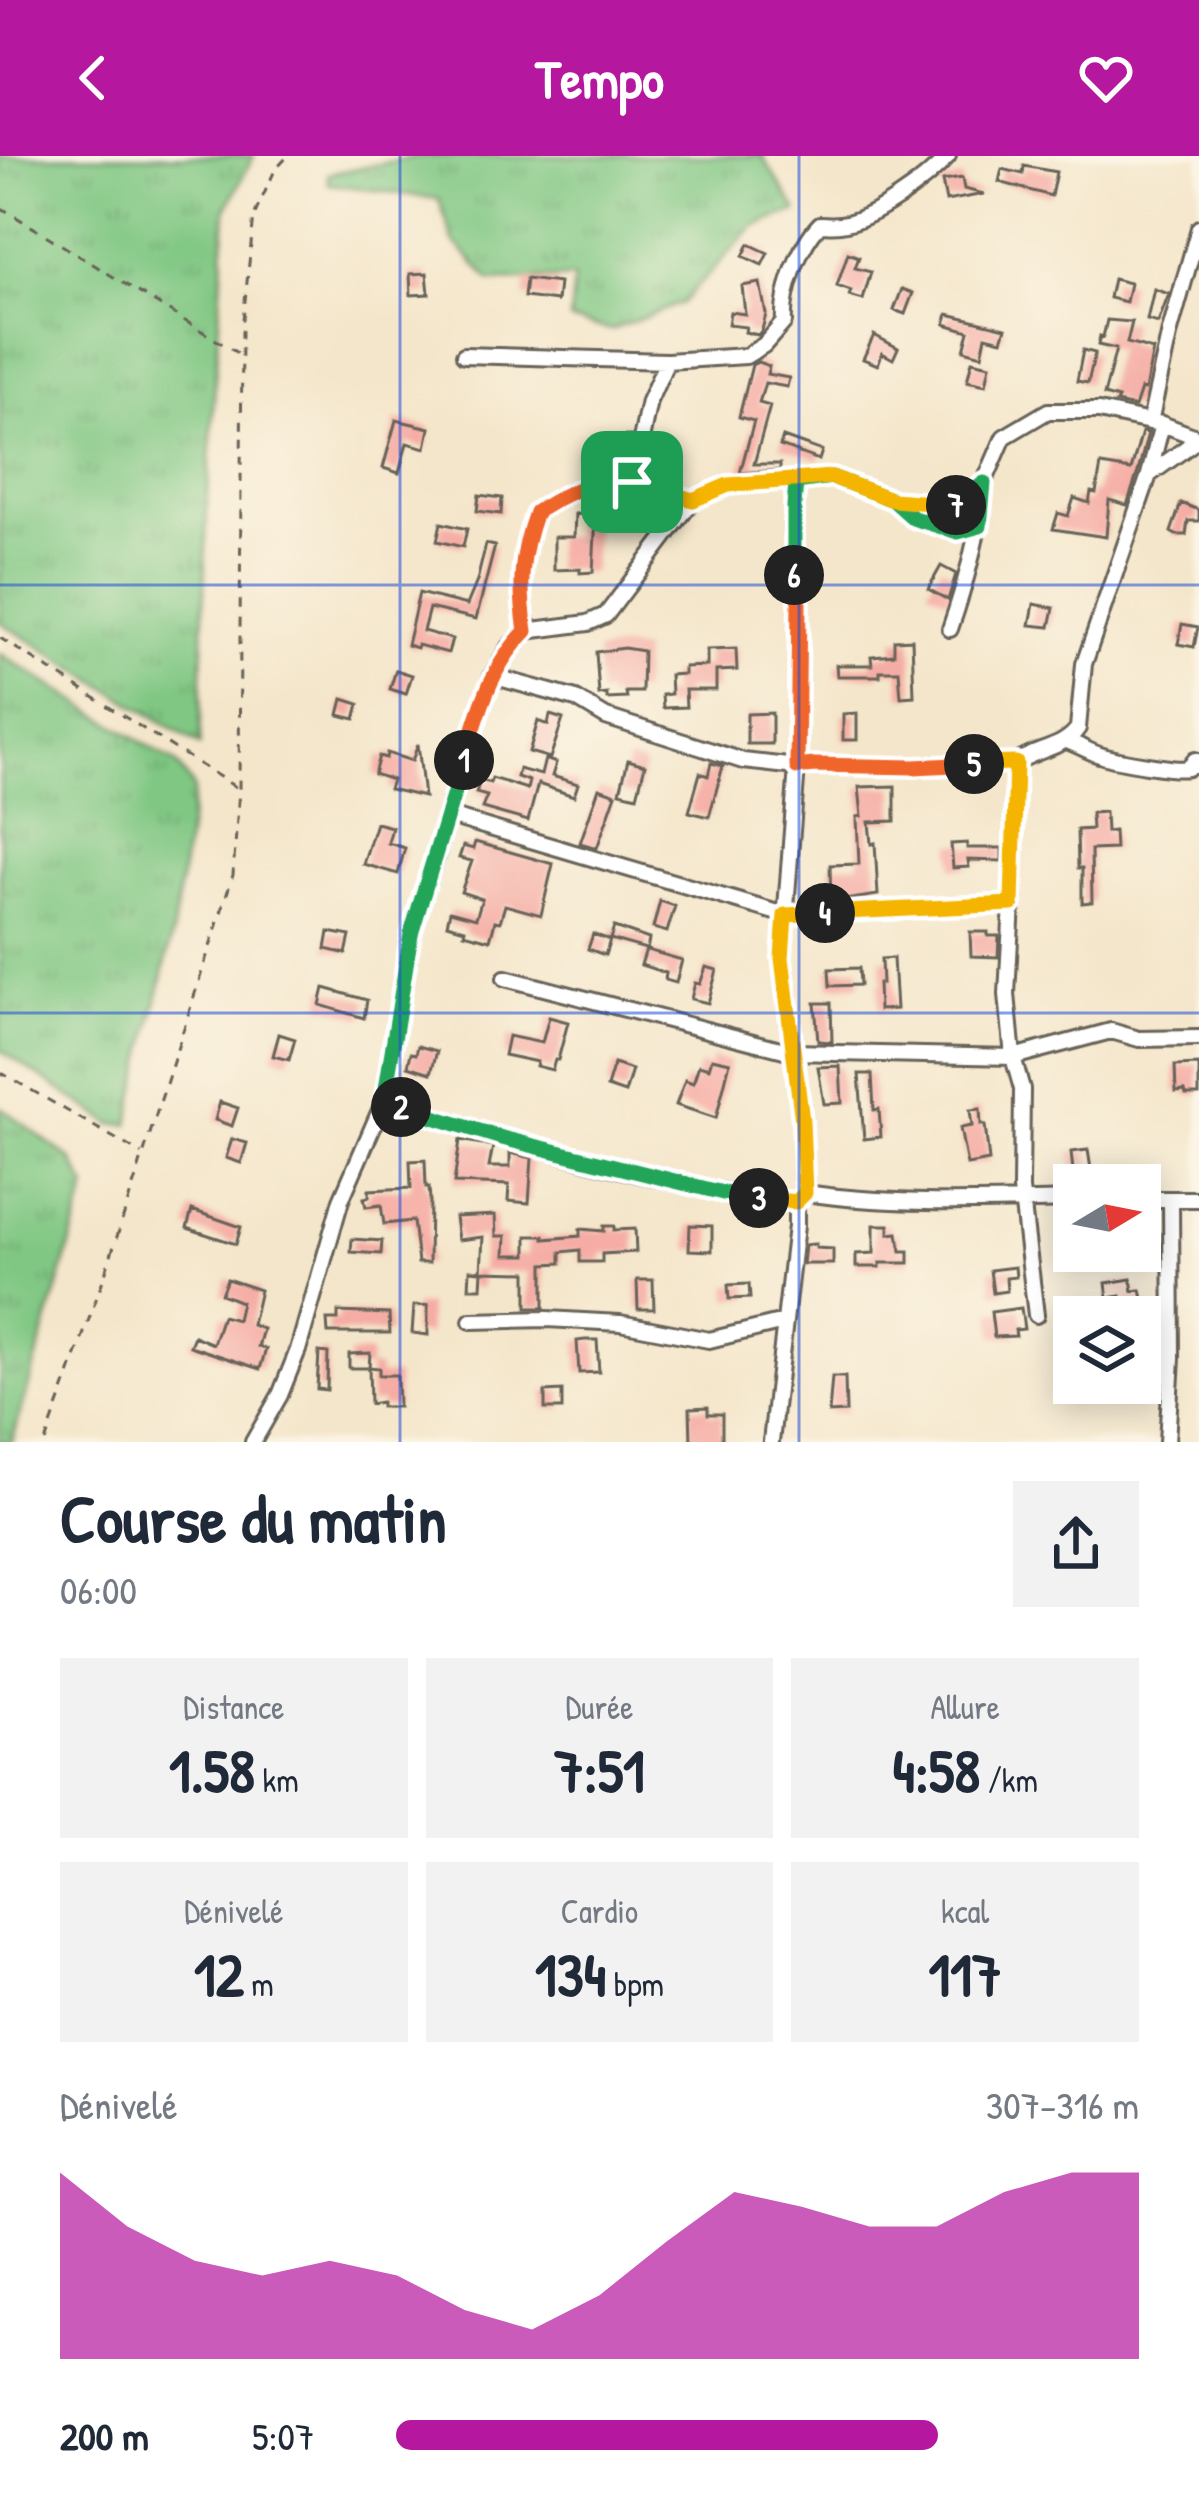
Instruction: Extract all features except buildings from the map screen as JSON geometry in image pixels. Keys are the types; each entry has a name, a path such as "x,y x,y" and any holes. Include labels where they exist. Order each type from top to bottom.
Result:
{"street":[{"path":"464,355 667,361 746,356 784,322 783,307 801,249 820,224 843,224 875,212 935,171 948,156"},
{"path":"492,676 576,699 606,717 743,761 797,767 1016,763 1067,741 1078,728 1084,664 1149,475 1170,332 1198,238"},
{"path":"632,482 649,401 667,361"},
{"path":"950,629 971,568 984,483 1004,437 1048,411 1100,411 1156,423 1199,440"},
{"path":"1149,475 1199,440"},
{"path":"238,1442 255,1439 280,1395 298,1350 341,1200 384,1101 411,934 492,676 509,647 526,631 588,623 607,615 693,500 728,485 832,477 893,500 956,506 984,483"},
{"path":"526,631 520,592 522,558 536,512 570,490 598,484 632,482 693,500"},
{"path":"893,500 913,518 958,532 980,526"},
{"path":"1067,741 1102,756 1179,770 1195,760 1199,767"},
{"path":"1016,763 1007,994 1013,1057 1022,1088 1023,1201 1036,1315"},
{"path":"771,1442 801,1198 802,1121 782,958 797,767"},
{"path":"446,815 785,915 1012,904"},
{"path":"505,977 792,1052 1013,1057 1111,1031 1138,1039 1199,1039"},
{"path":"384,1101 502,1138 723,1193 947,1203 1053,1200"},
{"path":"1161,1199 1199,1199"},
{"path":"1167,1442 1172,1358 1171,1199"},
{"path":"471,1321 620,1323 709,1340 784,1322"}],"path":[{"path":"46,1442 233,875 238,789 241,355 254,216 274,170 288,156"},
{"path":"0,207 241,355"},
{"path":"796,482 797,767"},
{"path":"0,638 238,789"},
{"path":"0,1072 143,1155"}],"green space":[{"path":"0,156 254,156 226,209 207,509 200,745 0,622"},
{"path":"420,156 762,156 797,211 754,226 682,303 612,330 570,320 574,278 491,281 453,241 439,199 329,184 328,174"},
{"path":"0,654 176,763 194,788 173,930 129,1124 112,1124 0,1050"},
{"path":"0,1107 72,1160 87,1188 12,1442 0,1442"}],"route":[{"path":"632,482 570,490 536,512 522,558 520,592 526,631 509,647 492,676 446,815 411,934 384,1101 502,1138 671,1181 796,1202 805,1193 802,1121 782,958 785,915 1012,904 1016,763 797,767 796,482 832,477 893,500 913,518 958,532 980,526 984,483 956,506 893,500 832,477 728,485 693,500 632,482"}]}
